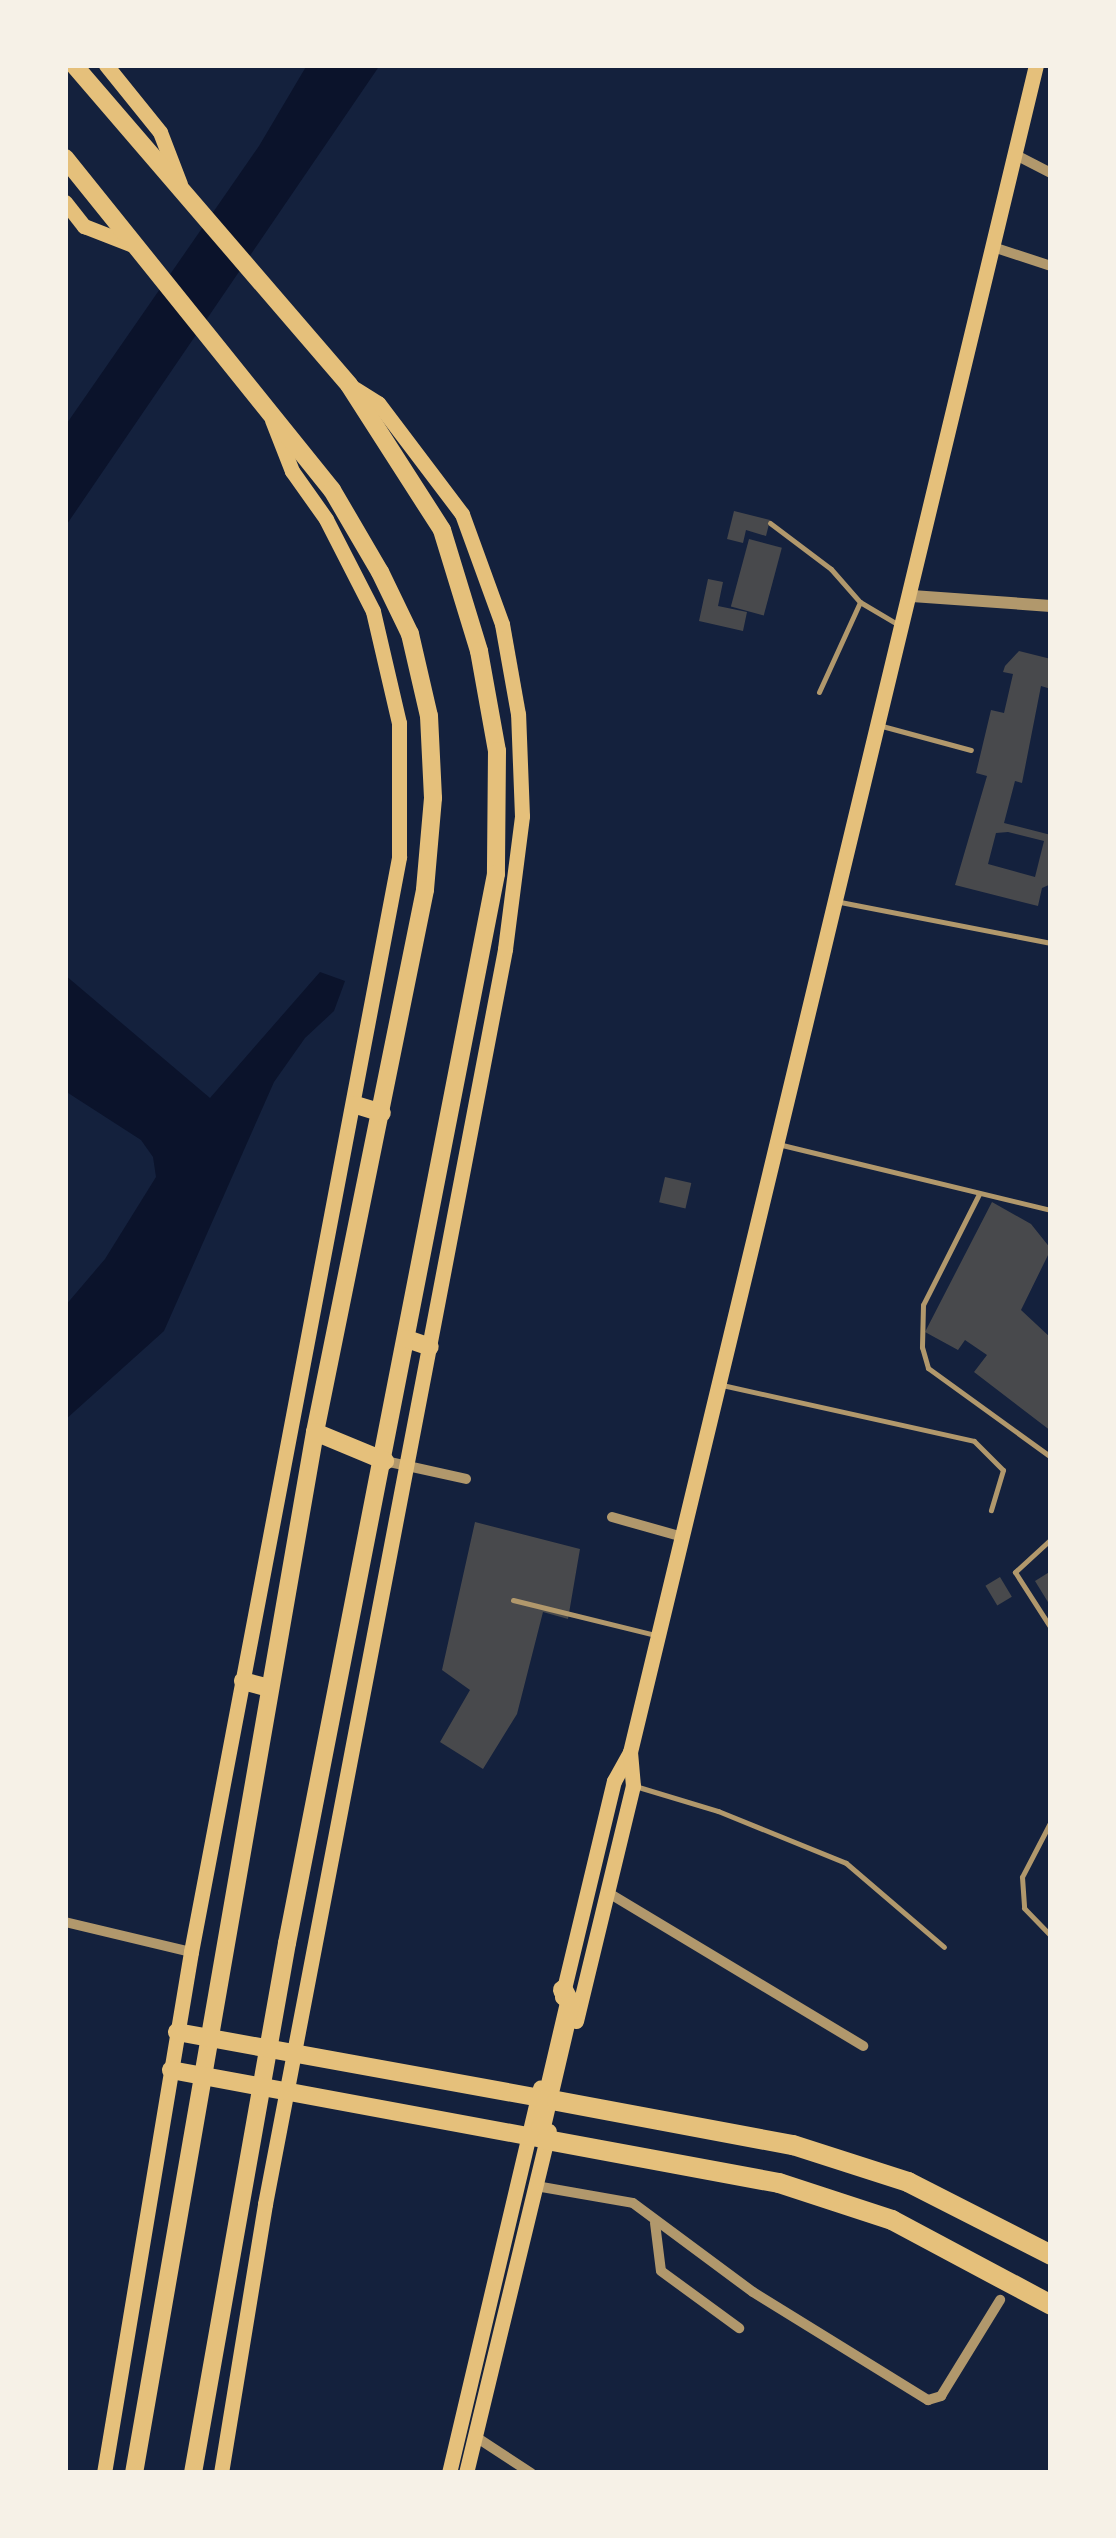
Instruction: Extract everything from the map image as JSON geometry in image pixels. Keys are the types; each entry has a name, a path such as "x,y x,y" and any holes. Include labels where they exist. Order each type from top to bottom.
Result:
{"highway":[{"path":"563,1990 570,2003 538,2138 779,2184 873,2214 1051,2305"},
{"path":"547,2099 826,2156 908,2182 1051,2255"}],"main road":[{"path":"74,65 349,385 456,559 497,752 496,874 268,2048 192,2473"},
{"path":"106,65 160,132 183,192"},
{"path":"563,1990 614,1781 630,1752 832,900 912,596 1036,65"},
{"path":"65,158 332,490 380,572 410,634 429,716 434,798 425,890 314,1432 134,2473"},
{"path":"65,202 84,226 133,245"},
{"path":"222,2473 294,2052 514,892 522,816 518,714 502,624 462,514 378,404 349,385"},
{"path":"104,2473 191,1952 356,1106 399,857 400,723 374,611 326,519 292,471 269,412"},
{"path":"356,1106 382,1113"},
{"path":"407,1340 430,1347"},
{"path":"314,1432 385,1461"},
{"path":"243,1681 270,1688"},
{"path":"177,2032 547,2099 607,1892 632,1785 630,1752"},
{"path":"171,2070 538,2138"},
{"path":"466,2473 536,2186 538,2138"},
{"path":"449,2473 538,2138"}],"street":[{"path":"1014,154 1051,173"},
{"path":"992,247 1051,266"},
{"path":"912,596 1051,606"},
{"path":"385,1461 466,1479"},
{"path":"612,1516 679,1536"},
{"path":"607,1892 863,2046"},
{"path":"65,1922 191,1952"},
{"path":"536,2186 624,2199 928,2400 941,2396 1000,2300"},
{"path":"655,2223 661,2272 738,2328"},
{"path":"476,2437 531,2473"}],"lane":[{"path":"770,523 831,570 860,602 904,628"},
{"path":"820,692 860,602"},
{"path":"878,725 971,750"},
{"path":"832,900 1051,943"},
{"path":"774,1143 1051,1210"},
{"path":"979,1194 923,1305 922,1347 928,1368 1051,1457"},
{"path":"719,1385 974,1441 1003,1470 990,1510"},
{"path":"1051,1539 1015,1572 1051,1628"},
{"path":"513,1600 658,1636"},
{"path":"632,1785 718,1811 846,1862 944,1948"},
{"path":"1051,1821 1022,1877 1024,1908 1051,1936"}],"water":[{"path":"307,65 380,65 65,527 65,426 259,146"},
{"path":"320,972 345,981 334,1011 305,1038 274,1082 164,1331 65,1420 65,1306 105,1259 156,1177 153,1157 141,1140 65,1091 65,975 210,1098"}],"building":[{"path":"734,511 770,520 766,536 746,530 743,543 727,539"},
{"path":"749,539 782,548 764,615 731,607"},
{"path":"708,579 723,582 718,606 747,612 743,631 699,621"},
{"path":"1019,651 1051,659 1051,689 1041,686 1022,783 1015,781 1004,823 1051,835 1051,884 1042,888 1038,906 955,885 987,776 976,773 991,710 1004,713 1013,674 1003,672","holes":["996,833 1044,841 1035,877 988,864"]},
{"path":"665,1177 691,1183 685,1208 659,1202"},
{"path":"992,1202 1031,1224 1051,1249 1021,1310 1051,1338 1051,1431 974,1372 987,1355 965,1340 958,1350 925,1332"},
{"path":"475,1522 580,1549 568,1619 543,1612 517,1714 483,1769 440,1742 470,1690 442,1670"},
{"path":"1051,1571 1051,1607 1035,1581"},
{"path":"1000,1577 1012,1597 997,1605 985,1586"}]}
